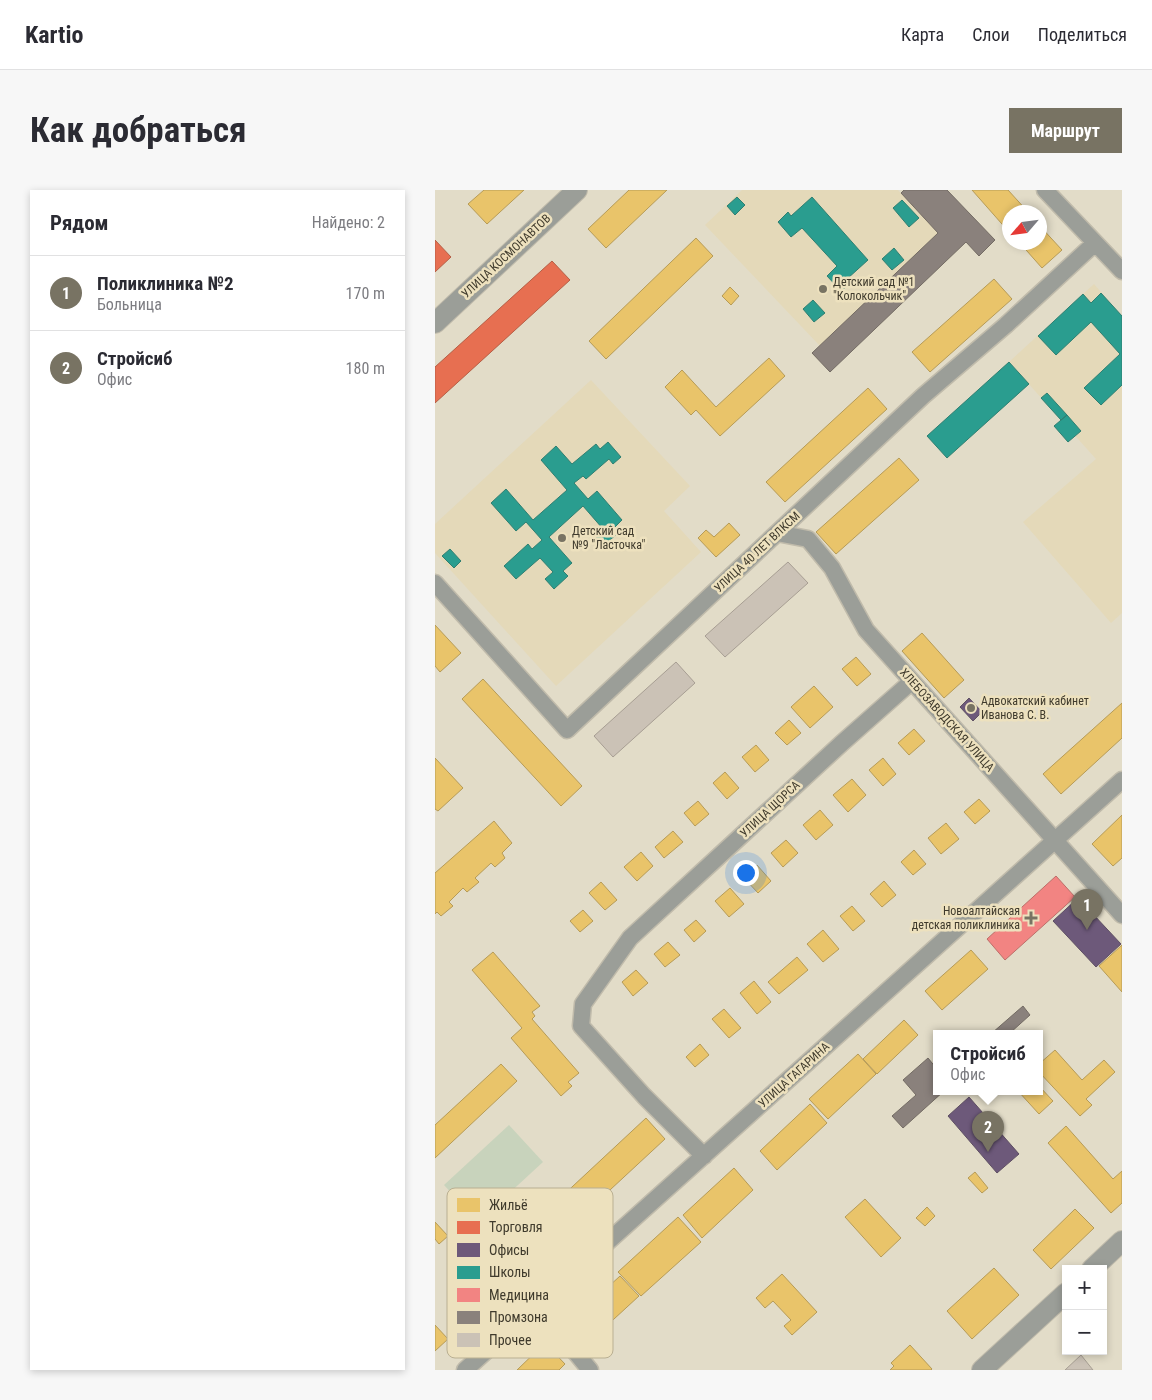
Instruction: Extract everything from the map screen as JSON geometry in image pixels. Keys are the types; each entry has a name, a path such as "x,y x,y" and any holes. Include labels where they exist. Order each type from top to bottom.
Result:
{"street":[{"name":"УЛИЦА КОСМОНАВТОВ","path":"435,323 577,190"},
{"path":"1045,190 1122,271"},
{"name":"УЛИЦА 40 ЛЕТ ВЛКСМ","path":"435,583 567,730 923,396 1006,325 1095,243"},
{"name":"ХЛЕБОЗАВОДСКАЯ УЛИЦА","path":"777,534 808,539 832,568 866,630 1122,915"},
{"name":"УЛИЦА ЩОРСА","path":"703,1156 644,1096 581,1026 583,1004 630,938 911,682"},
{"name":"УЛИЦА ГАГАРИНА","path":"613,1236 1122,780"},
{"path":"1096,1265 1122,1241"},
{"path":"982,1370 1062,1297"},
{"name":"УЛИЦА ГАГАРИНА","path":"465,1370 478,1358"},
{"path":"580,1358 590,1370"}],"shaded area":[{"name":"Детский сад №1 \"Колокольчик\"","path":"742,190 898,190 938,233 820,346 705,225"},
{"path":"1094,284 1122,316 1122,613 1111,623 1023,522 1096,459 1009,362"},
{"name":"Детский сад №9 \"Ласточка\"","path":"591,380 690,486 664,511 701,552 556,686 435,553 435,524"}],"green space":[{"path":"509,1125 543,1162 515,1188 447,1188 444,1185"}],"building: Жильё":[{"path":"484,190 524,190 487,224 468,204"},
{"path":"629,190 667,190 606,248 588,229"},
{"path":"972,190 1008,190 1022,205 1002,205 1002,224"},
{"path":"1047,234 1062,250 1042,268 1026,250 1047,250"},
{"path":"696,238 713,256 606,359 589,341"},
{"path":"994,279 1012,299 930,372 912,352"},
{"path":"730,287 739,296 731,305 722,296"},
{"path":"769,358 785,376 720,436 696,410 691,415 665,387 682,370 716,407"},
{"path":"868,388 887,409 785,502 766,482"},
{"path":"899,458 919,480 836,554 816,532"},
{"path":"729,523 740,535 716,557 698,538 706,530 714,537"},
{"path":"435,625 461,653 440,672 435,666"},
{"path":"922,633 964,680 944,698 902,651"},
{"path":"856,657 871,674 857,686 842,669"},
{"path":"483,679 582,786 561,806 462,699"},
{"path":"814,686 833,707 810,728 791,707"},
{"path":"1122,703 1122,738 1061,794 1043,774"},
{"path":"789,720 801,733 787,745 775,733"},
{"path":"914,729 925,741 909,755 898,743"},
{"path":"756,745 769,760 755,772 742,757"},
{"path":"435,758 463,788 438,811 435,809"},
{"path":"883,758 896,774 883,786 869,770"},
{"path":"725,772 739,788 727,799 713,783"},
{"path":"852,779 866,795 848,812 833,795"},
{"path":"979,799 990,811 975,824 964,812"},
{"path":"698,801 709,814 695,826 684,813"},
{"path":"820,810 833,825 816,840 803,825"},
{"path":"1122,815 1122,858 1113,866 1092,844"},
{"path":"494,821 512,843 502,853 505,858 495,867 491,863 475,878 479,882 467,892 463,888 449,902 453,906 441,916 437,912 435,914 435,873"},
{"path":"946,823 959,839 941,854 928,838"},
{"path":"673,831 683,842 664,858 655,847"},
{"path":"786,840 798,853 783,867 771,853"},
{"path":"914,850 926,864 913,875 901,862"},
{"path":"641,852 653,866 637,881 624,867"},
{"path":"757,865 771,881 758,893 744,878"},
{"path":"884,881 896,895 882,907 870,894"},
{"path":"601,882 617,900 605,910 589,893"},
{"path":"730,888 744,904 729,917 715,901"},
{"path":"852,906 865,921 853,931 840,916"},
{"path":"583,910 593,921 580,932 570,921"},
{"path":"696,920 706,931 694,942 684,930"},
{"path":"823,930 839,949 823,962 807,944"},
{"path":"668,942 680,955 665,967 654,954"},
{"path":"1122,945 1122,992 1099,966"},
{"path":"971,950 988,969 942,1010 925,991"},
{"path":"493,952 540,1006 532,1012 535,1016 532,1019 579,1073 568,1082 572,1086 561,1096 511,1038 522,1028 472,970"},
{"path":"797,957 808,970 779,994 768,982"},
{"path":"636,970 648,983 633,996 622,982"},
{"path":"754,981 771,1002 757,1014 740,993"},
{"path":"724,1009 741,1028 729,1038 712,1019"},
{"path":"904,1020 918,1035 877,1074 863,1059"},
{"path":"700,1044 709,1055 695,1067 686,1057"},
{"path":"1055,1050 1082,1080 1104,1060 1115,1072 1086,1099 1092,1105 1080,1116 1043,1076 1043,1060"},
{"path":"858,1054 876,1074 828,1119 809,1099"},
{"path":"501,1064 517,1081 435,1158 435,1125"},
{"path":"1043,1090 1053,1101 1039,1114 1022,1095 1043,1095"},
{"path":"810,1104 827,1123 777,1170 760,1151"},
{"path":"646,1118 665,1139 612,1188 571,1188"},
{"path":"1066,1126 1113,1179 1122,1171 1122,1203 1111,1213 1048,1143"},
{"path":"734,1168 753,1190 702,1238 683,1215"},
{"path":"975,1172 988,1188 982,1193 968,1178"},
{"path":"865,1199 901,1238 881,1257 845,1217"},
{"path":"927,1207 935,1216 925,1226 916,1218"},
{"path":"1075,1209 1094,1228 1051,1269 1033,1250"},
{"path":"678,1217 701,1242 641,1296 618,1272"},
{"path":"435,1222 447,1237 439,1244 435,1239"},
{"path":"994,1268 1019,1295 972,1339 947,1311"},
{"path":"782,1274 817,1312 792,1335 784,1326 791,1320 773,1301 765,1308 756,1298"},
{"path":"620,1276 639,1296 613,1320 613,1282"},
{"path":"435,1325 447,1340 435,1351"},
{"path":"910,1345 931,1370 890,1370 894,1366 891,1363"},
{"path":"529,1358 559,1358 565,1364 559,1370 517,1370"}],"building: Торговля":[{"path":"435,240 451,257 435,272"},
{"path":"552,261 570,280 435,403 435,367"}],"building: Офисы":[{"path":"969,698 982,712 973,721 960,707"},
{"path":"1078,898 1121,944 1096,967 1053,921"},
{"path":"969,1097 1019,1154 997,1173 948,1116"}],"building: Школы":[{"path":"737,197 745,205 735,215 727,206"},
{"path":"812,197 868,260 847,279 851,283 841,291 827,276 837,266 802,228 791,237 778,222 788,212 791,216"},
{"path":"902,200 919,218 909,227 893,208"},
{"path":"894,248 904,260 892,270 882,259"},
{"path":"1101,293 1122,316 1122,385 1101,405 1084,388 1120,354 1091,322 1056,355 1038,336 1083,294 1091,303"},
{"path":"813,300 825,313 814,322 803,309"},
{"path":"1009,362 1029,384 947,458 927,436"},
{"path":"1047,393 1067,415 1061,420 1041,398"},
{"path":"1067,415 1081,431 1068,442 1054,426"},
{"path":"608,442 621,457 613,464 609,459 586,479 583,476 574,483 588,499 597,491 622,520 614,528 618,533 603,546 595,536 603,529 583,506 549,537 572,563 563,571 568,576 554,589 545,579 553,572 540,558 516,579 504,566 528,544 532,549 542,540 526,522 516,531 491,503 506,489 533,520 567,490 541,460 556,446 572,464 596,444 600,449"},
{"path":"450,549 461,561 454,568 442,556"}],"building: Медицина":[{"name":"Новоалтайская детская поликлиника","path":"1056,876 1075,897 1005,960 987,939"}],"building: Промзона":[{"path":"904,190 947,190 995,240 979,256 966,242 830,372 812,353 938,233 901,193"},
{"path":"1023,1006 1030,1015 1013,1030 995,1030"},
{"path":"928,1058 933,1064 933,1095 940,1095 903,1128 892,1116 916,1095 903,1080"}],"building: Прочее":[{"path":"788,562 808,583 725,657 705,636"},
{"path":"676,662 695,683 613,757 594,736"},
{"path":"1081,1355 1093,1370 1065,1370"}],"place":[{"name":"Детский сад №1 \"Колокольчик\"","path":"823,289"},
{"name":"Детский сад №9 \"Ласточка\"","path":"562,538"},
{"name":"Адвокатский кабинет Иванова С. В.","path":"971,708"},
{"name":"Новоалтайская детская поликлиника","path":"1031,918"},
{"name":"Поликлиника №2","path":"1087,930"},
{"name":"Стройсиб","path":"988,1152"}]}
